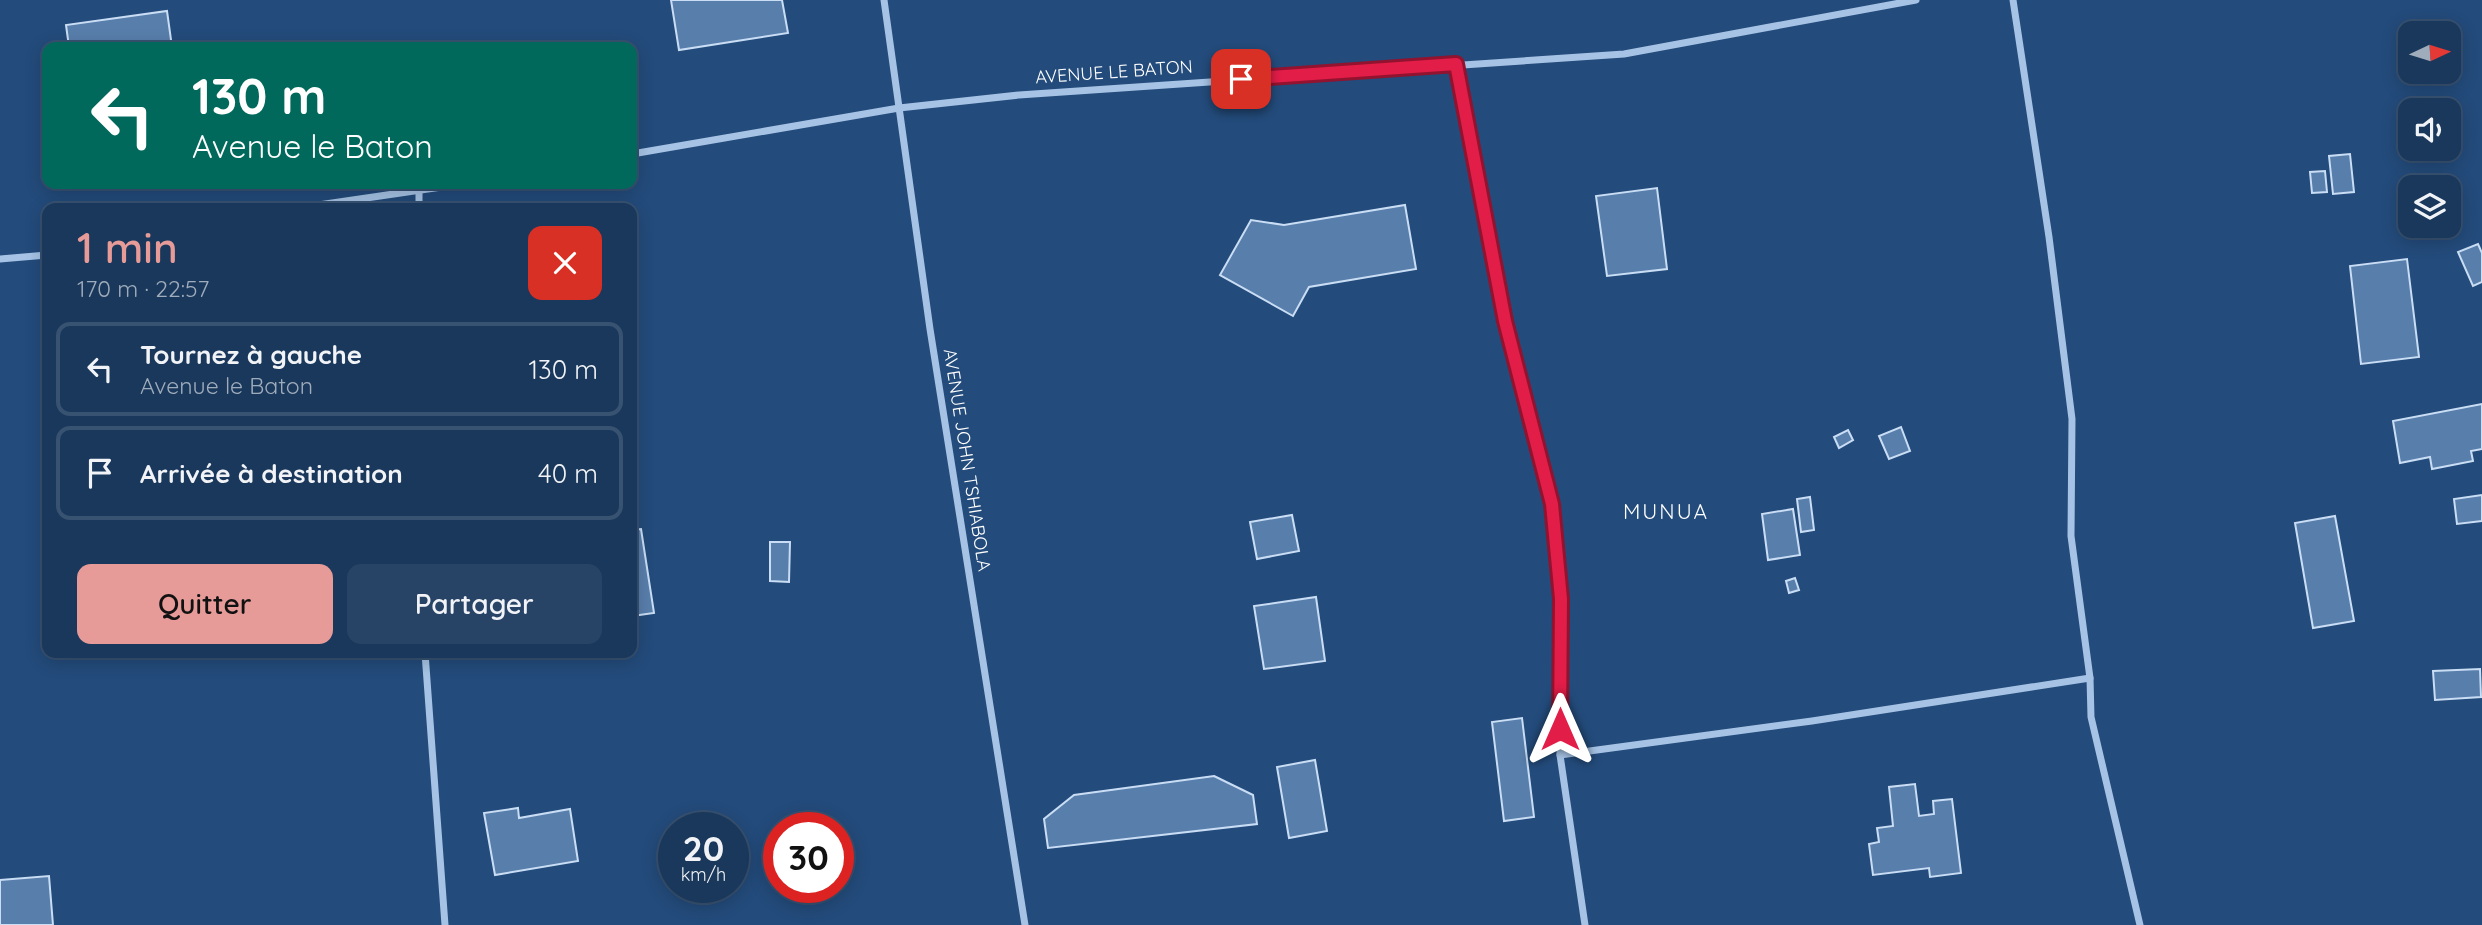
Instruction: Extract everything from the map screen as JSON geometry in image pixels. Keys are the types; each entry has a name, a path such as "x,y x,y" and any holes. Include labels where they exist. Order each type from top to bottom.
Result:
{"street":[{"name":"AVENUE JOHN TSHIABOLA","path":"884,0 930,329 1025,925"},
{"name":"AVENUE LE BATON","path":"637,154 900,108 1019,95 1624,54 1916,0"},
{"path":"2013,0 2049,237 2071,419 2071,537 2090,678 2091,717 2140,925"},
{"path":"1456,64 1505,321 1552,504 1561,599 1560,755 1585,925"},
{"path":"336,203 435,189"},
{"path":"419,192 419,203"},
{"path":"0,259 42,255"},
{"path":"425,658 445,925"},
{"path":"1560,755 1825,719 2090,678"}],"building":[{"path":"671,0 782,0 788,33 679,50"},
{"path":"167,11 171,42 68,42 66,25"},
{"path":"2350,154 2354,192 2333,194 2329,156"},
{"path":"2325,171 2327,192 2312,193 2310,172"},
{"path":"1657,188 1667,269 1607,276 1596,196"},
{"path":"1405,205 1416,269 1309,287 1293,316 1220,275 1251,220 1284,225"},
{"path":"2478,244 2482,253 2482,282 2473,286 2458,252"},
{"path":"2407,259 2419,357 2361,364 2350,266"},
{"path":"2482,404 2482,449 2471,451 2473,461 2432,469 2430,457 2400,463 2393,421"},
{"path":"1901,427 1910,451 1889,459 1879,436"},
{"path":"1848,430 1853,440 1839,448 1834,437"},
{"path":"2482,495 2482,521 2457,524 2454,499"},
{"path":"1810,497 1814,530 1801,532 1797,499"},
{"path":"1793,509 1800,555 1768,560 1762,514"},
{"path":"1292,515 1299,551 1257,559 1250,522"},
{"path":"2335,516 2354,621 2313,628 2295,523"},
{"path":"637,529 641,529 654,613 637,615"},
{"path":"770,542 790,542 789,582 770,581"},
{"path":"1795,578 1799,590 1789,593 1786,581"},
{"path":"1316,597 1325,661 1264,669 1254,606"},
{"path":"2480,669 2481,697 2435,700 2433,671"},
{"path":"1522,718 1534,817 1504,821 1492,722"},
{"path":"1315,760 1327,831 1289,838 1277,767"},
{"path":"1214,776 1253,795 1257,824 1048,848 1044,819 1074,795"},
{"path":"1915,784 1919,816 1934,814 1933,801 1952,799 1961,873 1930,877 1929,868 1873,875 1869,844 1879,842 1877,828 1893,826 1889,787"},
{"path":"518,808 519,818 570,809 578,861 495,875 484,813"},
{"path":"49,876 53,925 0,925 0,880"}],"district":[{"name":"MUNUA","path":"1666,512"}],"route":[{"path":"1241,79 1456,64 1505,321 1552,504 1561,599 1560,729"}]}
